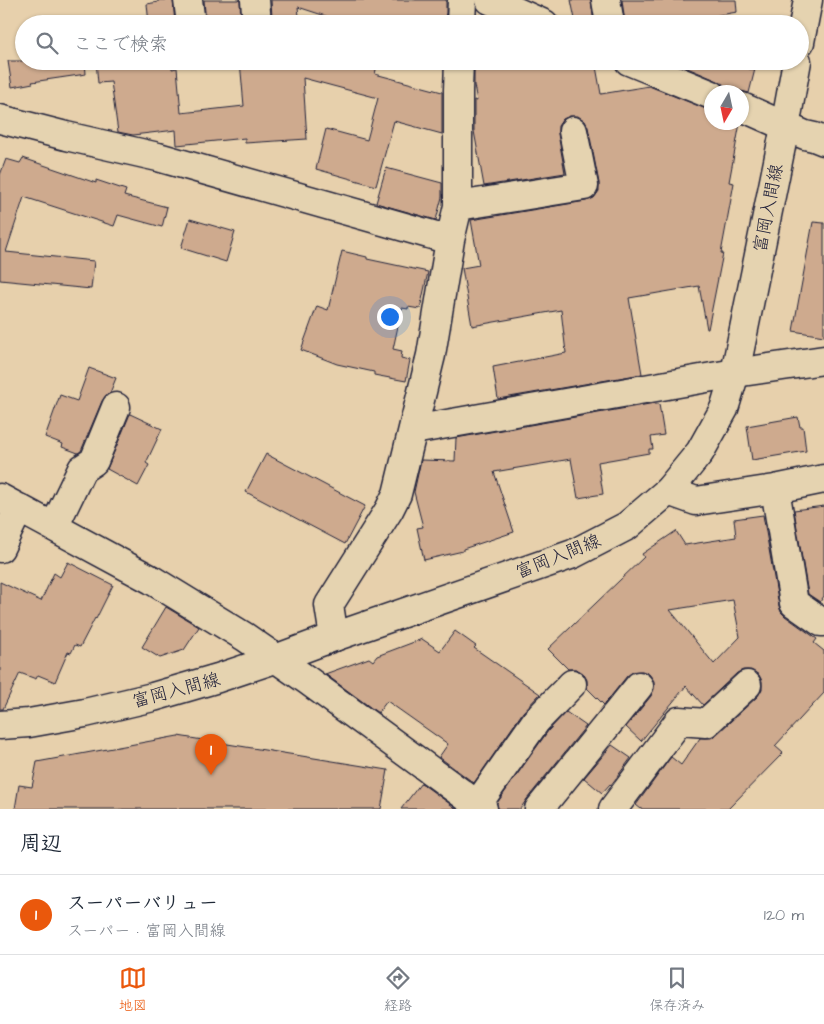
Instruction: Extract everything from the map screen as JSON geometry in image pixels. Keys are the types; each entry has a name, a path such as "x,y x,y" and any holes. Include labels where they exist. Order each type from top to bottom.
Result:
{"street":[{"path":"188,0 190,15"},
{"path":"255,0 256,15"},
{"path":"461,15 462,0"},
{"path":"490,0 524,15"},
{"path":"606,0 608,15"},
{"path":"805,15 808,0"},
{"path":"334,636 328,605 389,510 397,494 430,355 450,240 458,206 459,70"},
{"path":"651,70 704,92"},
{"name":"富岡入間線","path":"0,725 29,723 76,714 153,697 218,678 573,554 628,526 668,491 700,452 724,409 735,373 795,70"},
{"path":"749,110 785,127 824,141"},
{"path":"0,119 158,157 450,240"},
{"path":"458,206 584,186 573,131"},
{"path":"413,430 735,373 824,360"},
{"path":"54,527 82,469 94,461 116,407"},
{"path":"668,491 696,501 775,489 824,479"},
{"path":"775,489 794,603 821,622 824,622"},
{"path":"0,548 10,503 152,580 245,637 480,807 536,720 572,684"},
{"path":"613,809 679,721 706,723 747,685"},
{"path":"539,809 639,686"}],"building":[{"path":"158,0 173,0 174,15 148,15 147,4 158,2"},
{"path":"204,0 240,0 241,15 205,15"},
{"path":"271,0 446,0 445,15 322,15 298,7 299,15 272,15"},
{"path":"571,0 591,0 593,15 574,15"},
{"path":"622,0 736,0 737,12 720,15 624,15"},
{"path":"8,61 15,61 15,70 86,70 86,74 12,87"},
{"path":"97,70 177,70 181,113 244,106 241,70 376,70 375,74 442,92 442,134 394,121 376,186 316,169 326,129 367,140 378,98 303,78 307,139 245,143 245,138 177,145 176,130 133,135 118,132 111,82 98,83"},
{"path":"474,70 597,70 601,94 649,86 704,108 704,130 739,130 729,182 734,183 708,329 699,286 629,298 642,374 498,399 493,367 566,353 561,310 472,326 462,268 479,265 471,220 586,201 594,198 599,191 599,183 588,127 585,121 578,116 570,116 563,119 558,126 565,173 484,186 474,131 474,100 477,101"},
{"path":"692,70 755,70 749,93 749,85 724,85"},
{"path":"23,158 96,183 96,180 126,190 124,196 167,207 162,227 118,215 114,226 24,197 6,252 94,261 91,289 0,280 0,175 6,159 20,163"},
{"path":"386,168 442,183 442,197 436,220 376,203"},
{"path":"190,219 235,232 226,262 181,248"},
{"path":"813,222 824,223 824,336 793,331"},
{"path":"342,251 367,257 367,259 428,272 420,309 402,308 393,349 402,351 401,358 410,360 406,381 374,375 374,372 337,364 301,350 317,306 328,310"},
{"path":"89,368 116,378 110,393 102,401 81,451 78,453 62,447 63,444 45,437 60,395 77,401"},
{"path":"655,403 659,404 664,435 651,437 653,449 649,449 649,453 598,462 603,494 578,498 571,459 494,472 514,532 463,549 463,551 424,560 417,528 423,527 414,492 421,460 455,461 456,438"},
{"path":"130,414 162,429 146,463 149,465 138,486 107,469"},
{"path":"798,417 800,427 803,427 806,451 752,460 747,426"},
{"path":"266,454 365,506 345,544 246,492"},
{"path":"824,506 824,596 820,602 808,594 794,510"},
{"path":"763,515 781,612 817,639 814,643 824,651 824,693 775,746 783,753 728,809 641,809 636,805 671,757 681,765 700,738 711,738 717,734 758,696 762,689 762,681 759,675 751,670 743,670 737,673 703,705 686,686 641,741 626,727 651,696 654,689 654,681 649,674 642,671 633,672 627,676 604,705 587,688 587,680 583,673 576,669 568,669 548,649 644,557 642,554 676,531 685,545 736,537 734,519","holes":["733,600 740,637 714,664 670,610"]},
{"path":"68,562 113,585 80,647 75,645 71,653 68,652 55,682 38,675 36,679 20,673 3,709 0,709 0,582 41,601 54,573 60,577"},
{"path":"166,607 199,627 184,650 160,658 142,647"},
{"path":"455,631 476,646 474,648 540,694 523,712 474,783 439,757 448,744 387,701 378,713 325,674 369,658 373,661 377,656 422,639 440,651"},
{"path":"566,712 586,726 520,809 498,809 497,803 548,731"},
{"path":"178,736 388,770 381,809 15,809 19,785 32,787 37,762"},
{"path":"612,745 631,758 611,785 602,793 584,778"},
{"path":"421,783 457,809 401,809"}],"place":[{"name":"スーパーバリュー","path":"211,775"}]}
